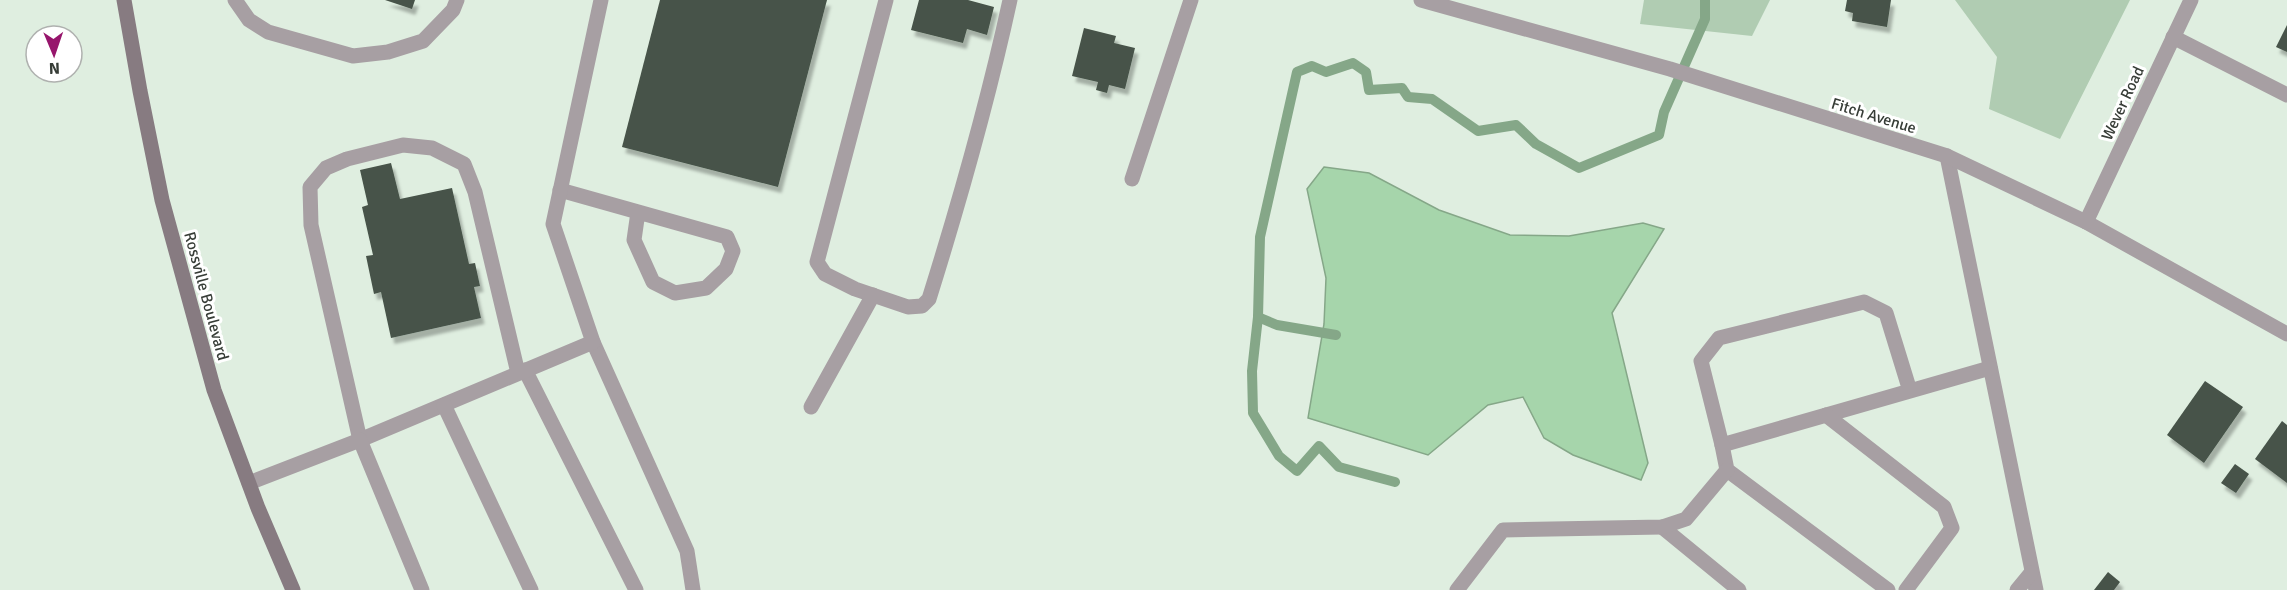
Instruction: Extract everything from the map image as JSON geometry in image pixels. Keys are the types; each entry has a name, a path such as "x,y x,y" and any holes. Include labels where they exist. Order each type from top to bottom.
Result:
{"main road":[{"name":"Rossville Boulevard","path":"124,0 162,200 214,390 249,483 294,590"}],"street":[{"path":"235,0 249,20 268,33 353,56 388,52 423,41 453,10 457,0"},
{"path":"601,0 553,224 593,342 687,551 693,590"},
{"path":"886,0 817,262 825,274 908,307 922,306 929,299 958,208 1010,0"},
{"path":"1132,179 1191,0"},
{"name":"Fitch Avenue","path":"1421,0 1670,69 1947,156 2086,222 2287,334"},
{"name":"Wever Road","path":"2086,222 2191,0"},
{"path":"2173,37 2287,95"},
{"path":"422,590 360,440 311,225 310,187 326,168 347,159 403,145 432,148 464,164 475,192 522,372 636,590"},
{"path":"1947,156 2036,590"},
{"path":"560,190 727,237 733,251 726,269 705,288 695,290 675,293 653,282 634,240 638,212"},
{"path":"811,406 873,295"},
{"path":"1888,590 1727,470 1701,361 1719,338 1864,302 1886,313 1910,391"},
{"path":"249,483 360,440 593,342"},
{"path":"1722,446 1990,368"},
{"path":"444,405 531,590"},
{"path":"1826,415 1944,507 1952,528 1906,590"},
{"path":"1457,590 1503,530 1662,527 1686,519 1727,470"},
{"path":"1662,527 1739,590"},
{"path":"2017,590 2031,573"}],"shaded area":[{"path":"1644,0 1770,0 1752,36 1640,24"},
{"path":"1955,0 2130,0 2060,139 1989,109 1997,57"},
{"path":"1324,167 1369,173 1439,210 1510,235 1569,236 1643,223 1664,229 1612,313 1648,463 1641,480 1573,455 1544,438 1523,397 1488,405 1428,455 1308,418 1324,324 1326,278 1307,189"}],"building":[{"path":"385,0 415,0 412,9"},
{"path":"660,0 827,0 778,187 622,147"},
{"path":"919,0 968,0 994,7 987,35 967,29 963,43 911,30"},
{"path":"1847,0 1891,0 1887,27 1852,21 1853,13 1845,11"},
{"path":"2287,25 2287,52 2276,47"},
{"path":"1084,28 1116,36 1114,43 1135,48 1125,89 1109,85 1107,93 1096,90 1098,82 1072,76"},
{"path":"391,163 400,199 452,188 469,264 475,263 480,286 474,287 481,318 391,338 381,292 374,294 366,256 373,255 362,207 368,205 360,170"},
{"path":"2205,381 2243,407 2204,463 2167,435"},
{"path":"2282,421 2287,425 2287,483 2255,459"},
{"path":"2235,464 2249,474 2236,493 2221,483"},
{"path":"2108,572 2120,582 2114,590 2094,590"}],"waterway":[{"path":"1395,482 1339,467 1319,446 1297,471 1279,456 1253,413 1252,371 1258,317 1260,237 1297,72 1312,66 1326,72 1353,63 1366,72 1369,90 1402,88 1408,97 1432,99 1478,131 1516,125 1536,144 1579,168 1659,135 1664,112 1705,19 1705,0"},
{"path":"1258,317 1277,325 1336,335"}]}
